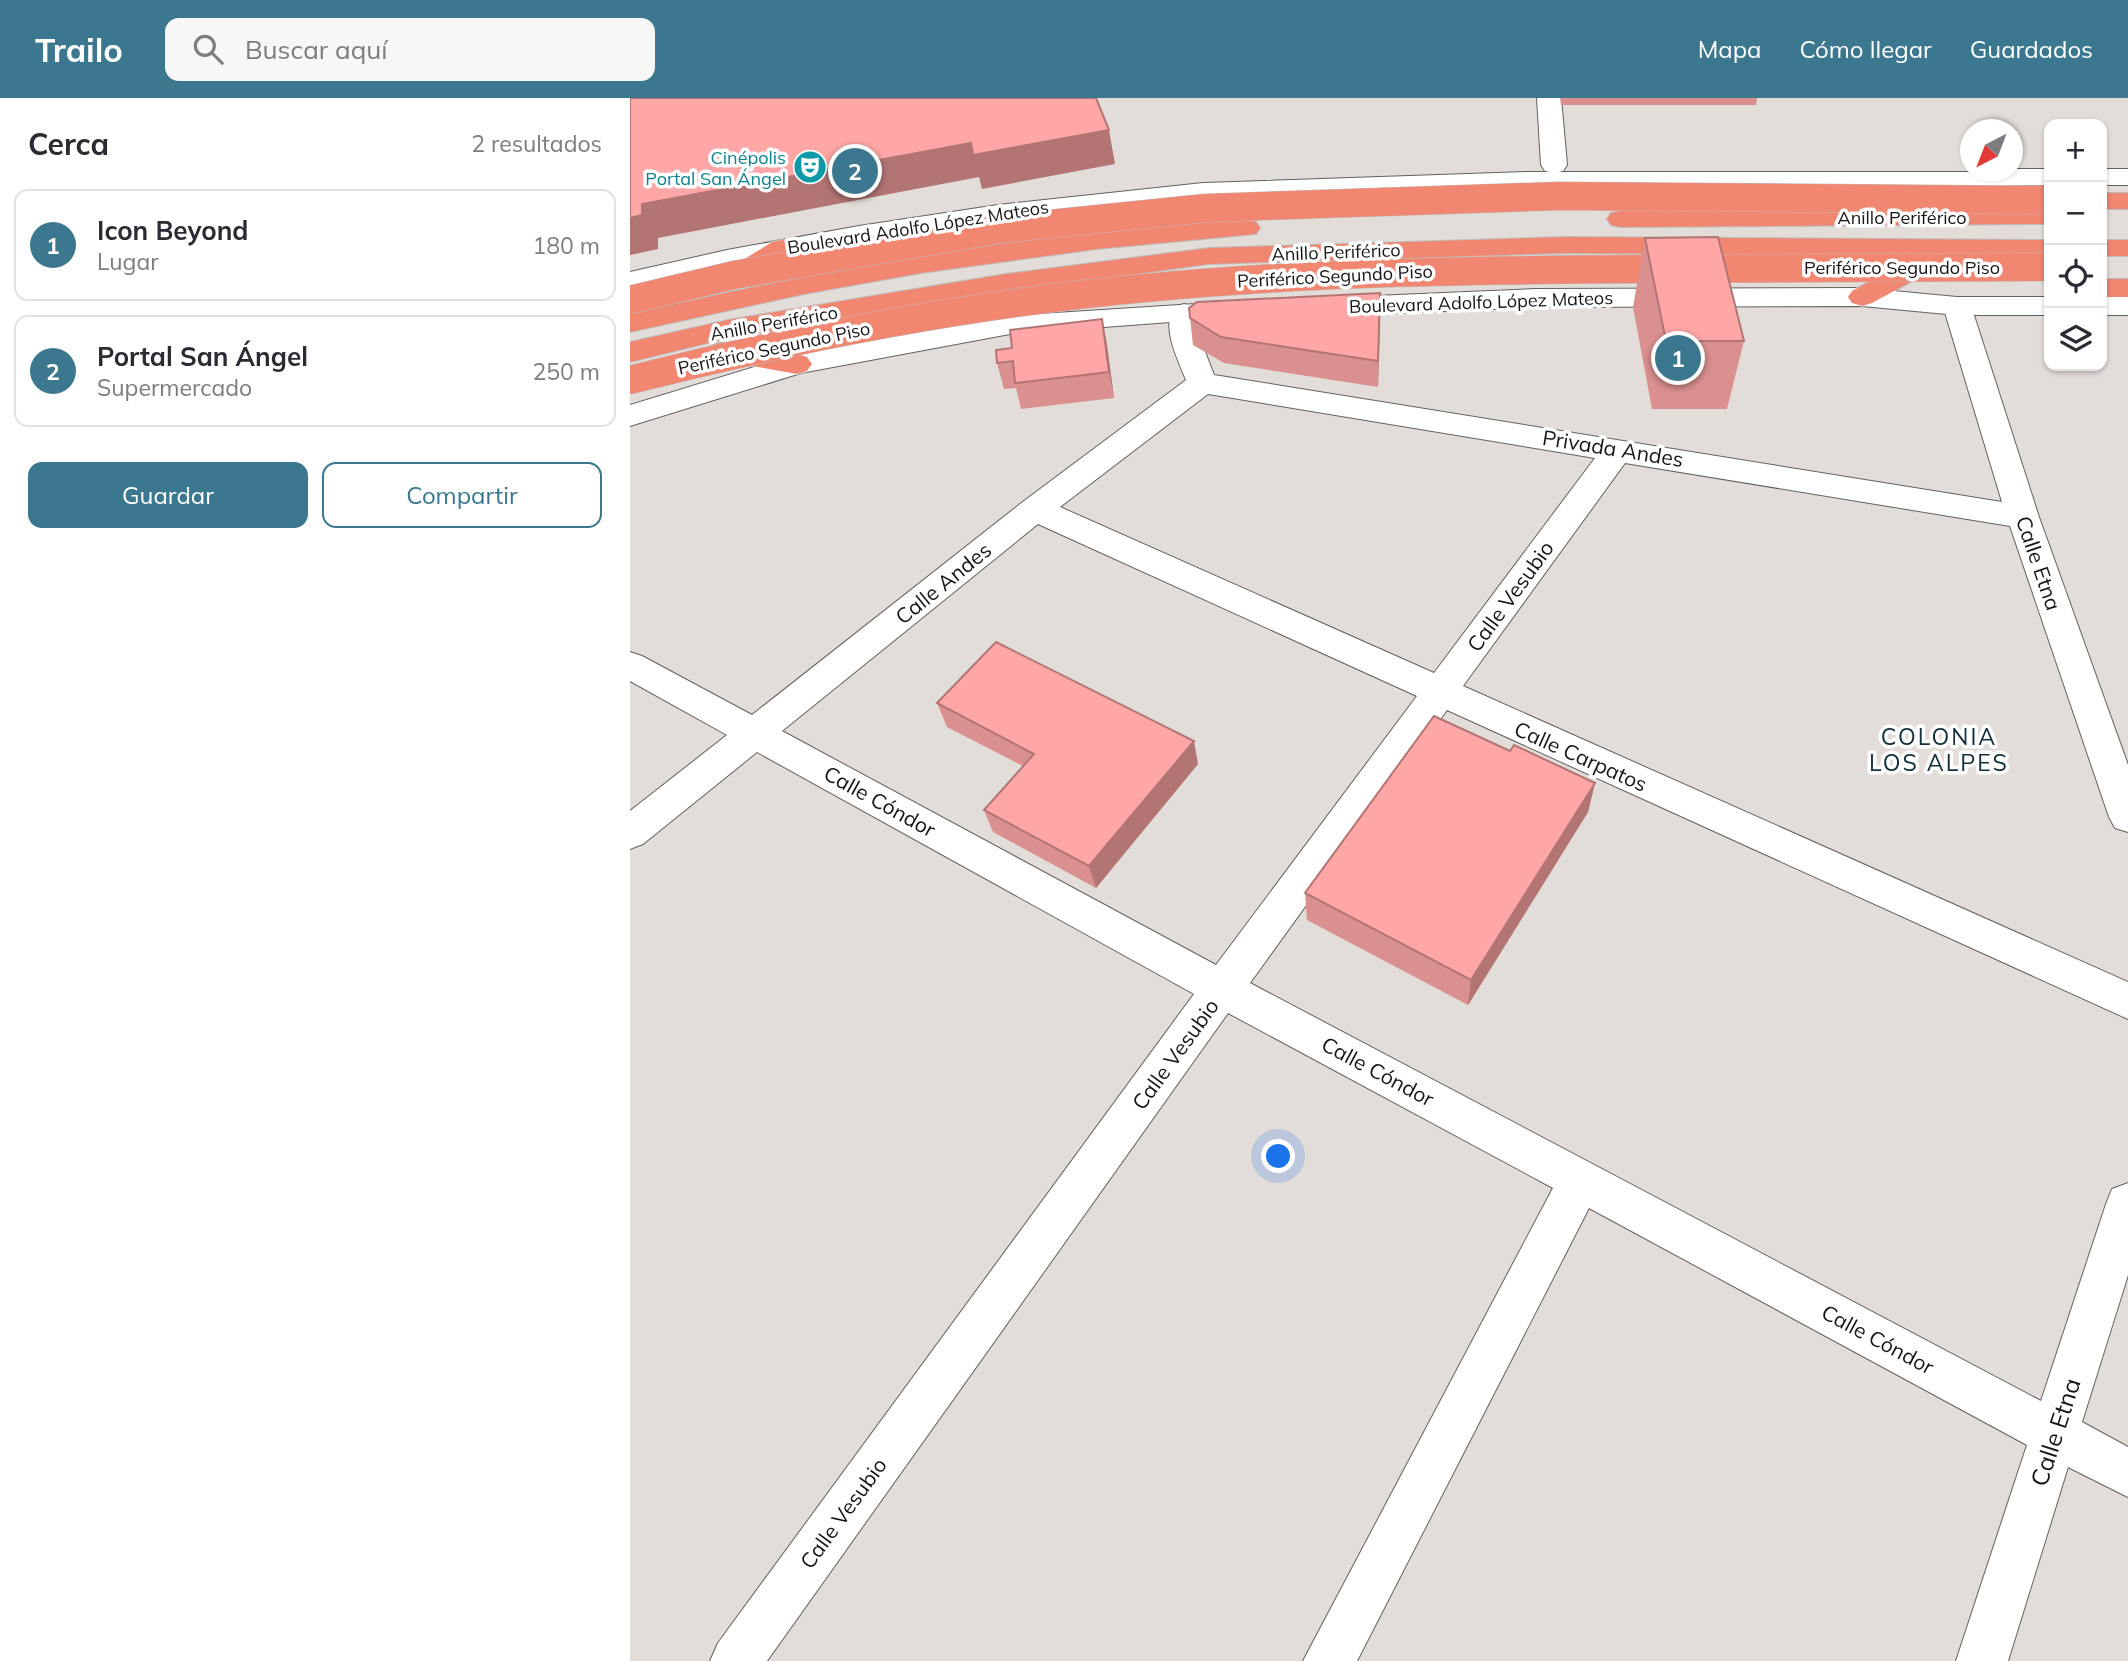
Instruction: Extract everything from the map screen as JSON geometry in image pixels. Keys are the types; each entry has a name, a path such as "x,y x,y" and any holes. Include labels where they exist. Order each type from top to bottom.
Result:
{"highway":[{"path":"630,300 734,275 1000,229 1206,208 1559,196 2044,200"},
{"path":"2107,201 2128,201"},
{"name":"Anillo Periférico","path":"630,323 734,298 998,252 1210,229 1563,220 2044,216"},
{"path":"2107,216 2128,216"},
{"name":"Anillo Periférico","path":"630,352 728,329 1006,283 1209,256 1567,245 2044,248"},
{"path":"1862,297 1951,247"},
{"path":"678,312 782,248"},
{"path":"2107,248 2128,248"},
{"name":"Periférico Segundo Piso","path":"630,380 704,360 824,336 1009,305 1214,282 1391,272 2044,267"},
{"path":"2107,267 2128,267"},
{"path":"1214,282 1273,291 1339,295 1871,285 2044,287"},
{"path":"2107,288 2128,288"},
{"path":"669,343 797,364"}],"street":[{"path":"1549,98 1554,165"},
{"name":"Boulevard Adolfo López Mateos","path":"630,281 727,258 998,213 1203,191 1527,180 2044,177"},
{"path":"2107,177 2128,177"},
{"name":"Boulevard Adolfo López Mateos","path":"1304,308 1536,298 1862,297 1957,306 2044,306"},
{"name":"Calle Etna","path":"1957,306 2023,517 2128,817"},
{"path":"2107,306 2128,306"},
{"path":"630,416 797,364 1010,324 1264,310"},
{"path":"1184,313 1186,341 1202,383"},
{"name":"Privada Andes","path":"1202,383 2023,517"},
{"name":"Calle Andes","path":"630,832 758,733 1035,509 1202,383"},
{"name":"Calle Vesubio","path":"737,1661 1222,989 1618,449"},
{"name":"Calle Carpatos","path":"1035,509 2128,1001"},
{"name":"Calle Cóndor","path":"630,665 1222,989 2128,1474"},
{"path":"1329,1661 1581,1179"},
{"name":"Calle Etna","path":"1982,1661 2128,1204"}],"building":[{"path":"630,98 1096,98 1109,130 973,155 971,143 642,204 642,215 630,218"},
{"path":"1718,237 1744,341 1666,341 1645,238"},
{"path":"1380,293 1378,361 1221,337 1190,318 1189,308 1197,302"},
{"path":"1102,319 1109,372 1015,383 1013,361 997,363 996,350 1012,348 1010,330"},
{"path":"996,642 1194,741 1089,866 984,810 1034,754 937,703"},
{"path":"1434,716 1510,751 1514,745 1595,783 1471,980 1305,893"}],"place":[{"name":"Cinépolis Portal San Ángel","path":"810,167"},
{"name":"Portal San Ángel","path":"855,171"},
{"name":"Icon Beyond","path":"1678,358"}],"district":[{"name":"COLONIA LOS ALPES","path":"1939,749"}]}
